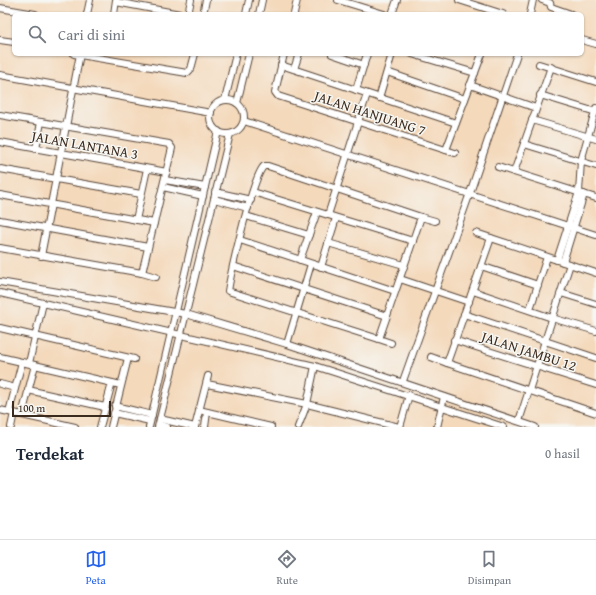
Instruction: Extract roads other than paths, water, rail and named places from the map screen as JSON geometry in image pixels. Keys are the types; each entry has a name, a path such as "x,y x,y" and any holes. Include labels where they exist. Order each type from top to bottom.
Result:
{"street":[{"path":"87,12 90,0"},
{"path":"188,12 191,0"},
{"path":"203,12 206,0"},
{"path":"246,12 249,0"},
{"path":"259,12 262,0"},
{"path":"294,12 297,0"},
{"path":"338,0 377,12"},
{"path":"393,12 397,0"},
{"path":"459,0 497,12"},
{"path":"530,12 533,0"},
{"path":"542,0 550,1 551,7 565,12"},
{"path":"114,12 116,1 170,12"},
{"path":"0,8 23,12"},
{"path":"0,40 12,42"},
{"path":"584,41 596,44"},
{"path":"41,256 73,89 78,56"},
{"path":"89,56 187,73 191,68 194,56"},
{"path":"225,100 236,56"},
{"path":"237,103 249,56"},
{"path":"283,56 281,65 456,123"},
{"path":"294,69 298,56"},
{"path":"338,56 364,65"},
{"path":"356,90 367,56"},
{"path":"379,98 391,56"},
{"path":"419,56 475,73"},
{"path":"446,150 481,56"},
{"path":"402,381 470,193 516,56"},
{"path":"539,64 596,82"},
{"name":"JALAN HANJUANG 7","path":"281,65 275,92 278,96 455,153"},
{"path":"514,172 540,94 551,68"},
{"path":"386,72 465,99"},
{"path":"0,75 211,113"},
{"path":"470,86 504,96 536,108"},
{"path":"328,215 367,94"},
{"path":"540,94 596,110 587,136 581,161 581,193 560,261"},
{"path":"225,100 237,103 242,109 244,121 237,131 230,134 218,131 213,125 211,113 214,106 225,100"},
{"path":"0,115 169,144 172,148 167,172 142,273"},
{"path":"532,120 596,139"},
{"path":"244,121 596,235"},
{"path":"36,148 41,122"},
{"path":"114,409 150,421 218,131"},
{"path":"159,424 230,134"},
{"name":"JALAN LANTANA 3","path":"0,142 167,172"},
{"path":"524,144 596,166"},
{"path":"391,343 225,290 233,266 252,192 261,168 268,166 435,221"},
{"path":"498,167 596,198"},
{"path":"0,169 141,194"},
{"path":"136,220 147,169"},
{"path":"165,180 205,187"},
{"path":"163,187 203,196"},
{"path":"215,192 250,200"},
{"path":"252,192 413,241"},
{"path":"0,195 154,223"},
{"path":"214,199 248,208"},
{"path":"300,260 317,212"},
{"path":"246,216 309,236"},
{"path":"379,339 421,217"},
{"path":"321,267 336,218"},
{"path":"0,220 148,247"},
{"path":"476,233 596,272"},
{"path":"447,363 491,238"},
{"path":"240,240 395,291"},
{"path":"328,243 404,265"},
{"path":"0,248 142,273 156,277"},
{"path":"530,310 547,257"},
{"path":"287,344 311,264"},
{"path":"519,421 570,264"},
{"path":"233,266 386,316"},
{"path":"481,266 538,285"},
{"path":"400,279 469,302"},
{"path":"0,282 186,314 287,344 402,381 444,397 535,427"},
{"path":"473,291 552,318 596,331"},
{"path":"561,292 596,304"},
{"path":"0,293 315,366 409,395 504,427"},
{"path":"22,415 28,390 35,336 43,303"},
{"path":"464,314 596,358"},
{"path":"0,328 131,358 114,409 111,427"},
{"name":"JALAN JAMBU 12","path":"454,340 596,385"},
{"path":"0,357 121,385"},
{"path":"431,358 596,413"},
{"path":"11,427 11,413 15,388 22,362"},
{"path":"298,427 307,404 315,366"},
{"path":"159,424 195,427 208,376"},
{"path":"100,427 104,406 112,383"},
{"path":"0,384 15,388"},
{"path":"207,384 307,404 400,427 409,395"},
{"path":"28,390 104,406"},
{"path":"437,427 444,397"},
{"path":"0,410 75,427"},
{"path":"199,410 271,427"},
{"path":"204,427 207,412"},
{"path":"159,424 167,427"}]}
